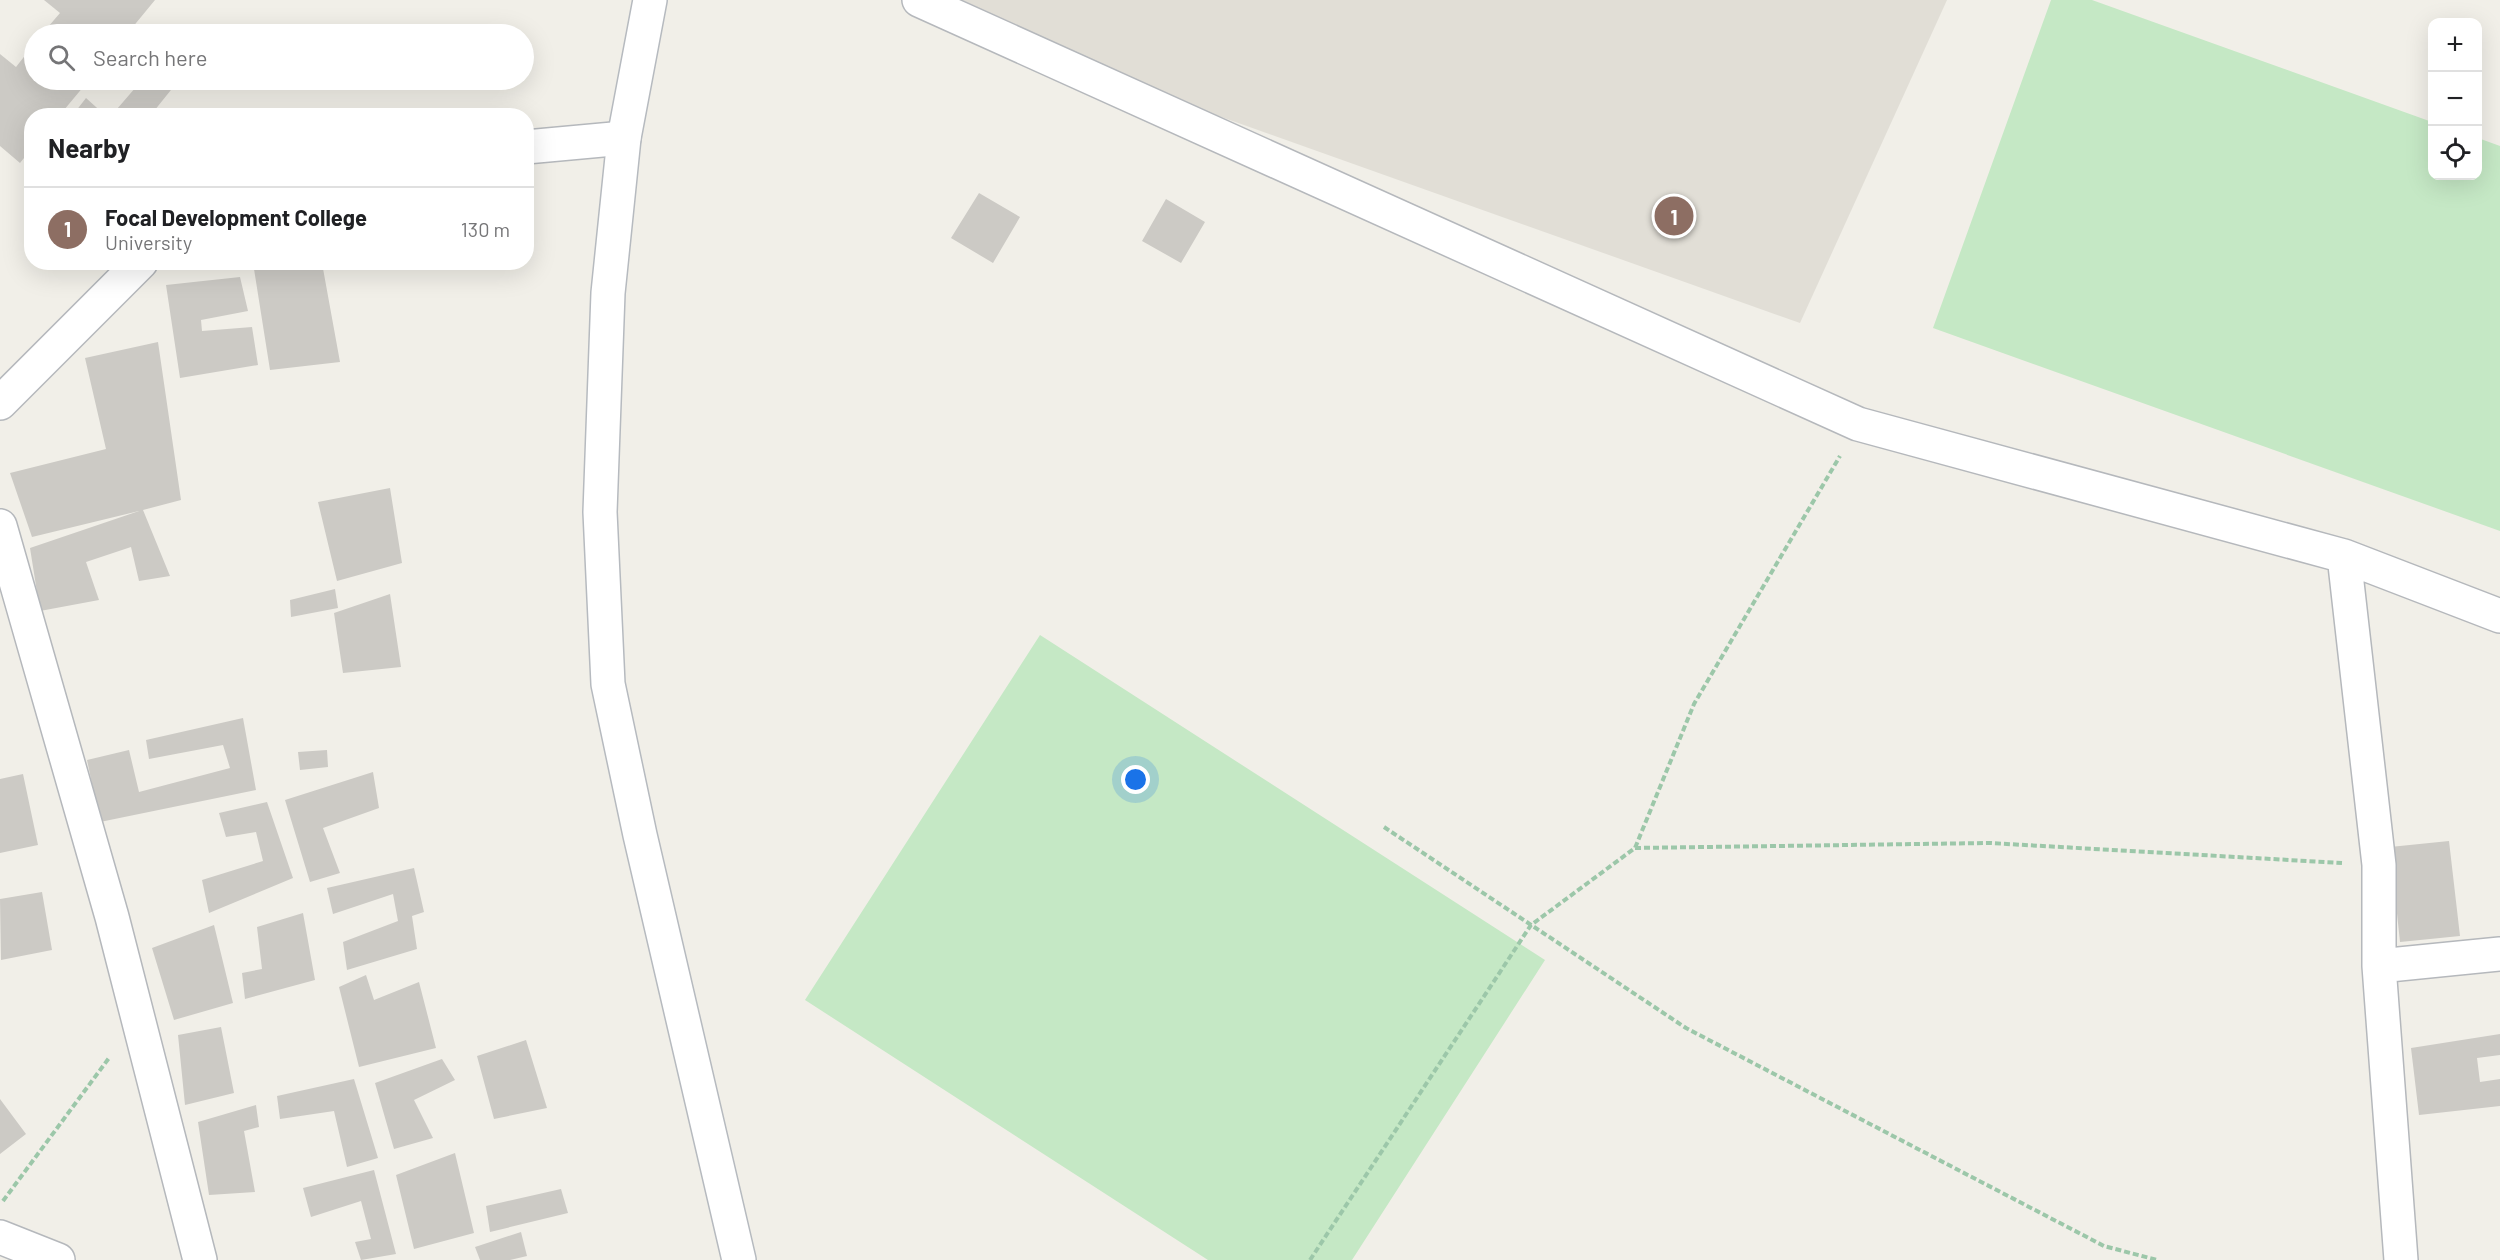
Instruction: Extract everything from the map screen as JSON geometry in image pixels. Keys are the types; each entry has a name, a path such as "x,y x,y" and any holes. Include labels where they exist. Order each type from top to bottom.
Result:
{"street":[{"path":"650,0 624,138 608,292 600,512 608,684 640,835 739,1260"},
{"path":"920,0 1858,424 2344,556 2500,616"},
{"path":"534,146 624,138"},
{"path":"0,403 133,270"},
{"path":"0,526 112,917 200,1260"},
{"path":"2344,556 2379,865 2379,966 2401,1260"},
{"path":"2379,966 2500,954"},
{"path":"0,1237 58,1260"}],"path":[{"path":"1310,1260 1531,925 1635,848 1694,704 1858,424"},
{"path":"1384,827 1686,1028 2104,1246 2157,1260"},
{"path":"1635,848 1989,843 2379,865"},
{"path":"0,1205 138,1019"}],"shaded area":[{"path":"962,0 1947,0 1800,323 1199,109"}],"green space":[{"path":"2051,0 2092,0 2428,121 2428,180 2482,180 2482,139 2500,146 2500,531 1933,328"},
{"path":"1040,635 1545,960 1352,1260 1208,1260 805,1000"}],"building":[{"path":"44,0 155,0 135,24 51,24 60,13"},
{"path":"0,54 16,67 24,57 24,90 81,90 66,108 24,108 24,158 20,163 0,146"},
{"path":"133,90 171,90 156,108 118,108"},
{"path":"86,98 97,108 78,108"},
{"path":"979,193 1020,217 993,263 951,238"},
{"path":"1166,199 1205,222 1181,263 1142,241"},
{"path":"254,270 323,270 340,362 270,370"},
{"path":"240,277 248,311 201,320 202,331 252,327 258,365 180,378 166,285"},
{"path":"158,342 181,500 143,510 170,576 139,581 131,547 86,562 99,600 40,611 30,548 139,511 32,537 10,473 106,449 85,358"},
{"path":"390,488 402,563 337,581 318,502"},
{"path":"335,589 338,608 291,617 290,600"},
{"path":"390,594 401,667 343,673 334,613"},
{"path":"243,718 256,790 100,822 87,760 129,750 139,792 230,768 223,745 149,759 146,740"},
{"path":"327,750 328,767 300,770 298,752"},
{"path":"373,772 379,808 323,828 340,873 310,882 285,800"},
{"path":"23,774 38,845 0,853 0,779"},
{"path":"267,802 293,878 209,913 202,880 263,861 256,832 226,837 219,813"},
{"path":"2449,841 2460,936 2400,942 2390,847"},
{"path":"414,868 424,912 412,916 417,949 347,970 343,942 398,921 393,894 333,914 327,888"},
{"path":"42,892 52,950 1,960 0,899"},
{"path":"303,913 315,980 245,999 242,973 262,969 257,927"},
{"path":"214,925 233,1003 174,1020 152,948"},
{"path":"366,975 374,1000 419,982 436,1048 359,1067 339,987"},
{"path":"221,1027 234,1093 185,1105 178,1035"},
{"path":"2500,1034 2500,1055 2477,1058 2480,1082 2500,1079 2500,1106 2419,1115 2411,1048"},
{"path":"526,1040 547,1108 494,1119 477,1056"},
{"path":"442,1059 455,1080 414,1100 433,1138 394,1149 375,1083"},
{"path":"354,1079 378,1158 347,1167 334,1111 280,1119 277,1096"},
{"path":"0,1099 26,1134 0,1154"},
{"path":"256,1105 259,1127 244,1131 255,1192 209,1195 198,1122"},
{"path":"455,1153 474,1233 414,1249 396,1175"},
{"path":"374,1170 396,1254 361,1260 355,1242 371,1239 361,1201 311,1217 303,1188"},
{"path":"561,1189 568,1213 490,1232 486,1206"},
{"path":"521,1232 527,1256 510,1260 480,1260 475,1247"}],"place":[{"name":"Focal Development College","path":"1674,216"}]}
